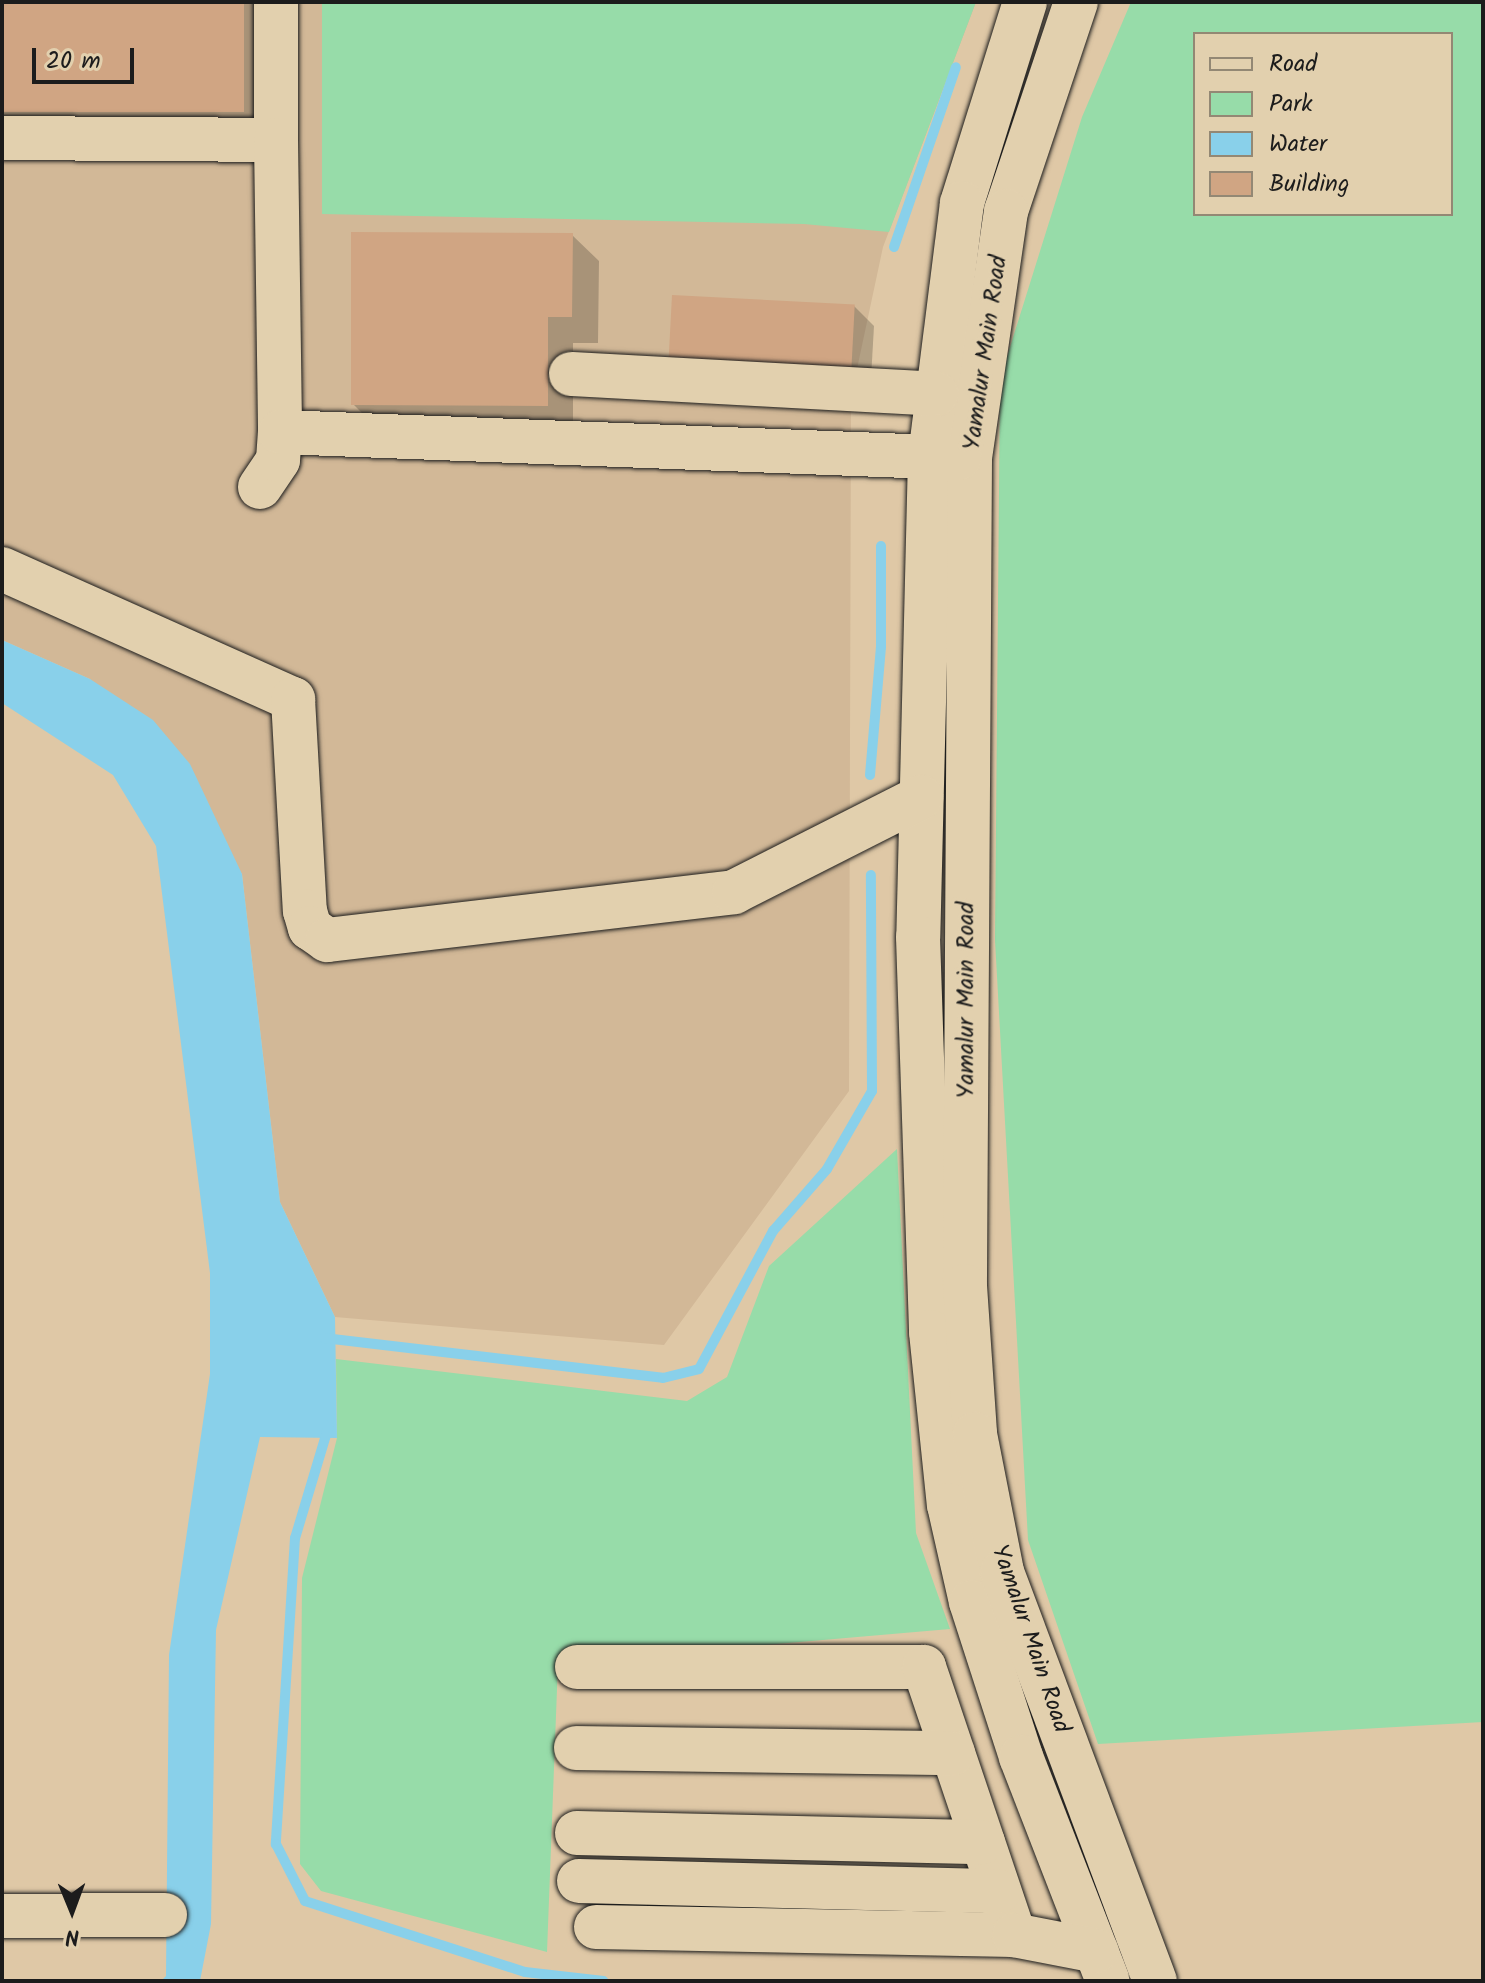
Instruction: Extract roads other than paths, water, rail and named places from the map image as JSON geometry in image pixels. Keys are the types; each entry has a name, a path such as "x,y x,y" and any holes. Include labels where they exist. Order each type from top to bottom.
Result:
{"street":[{"path":"260,487 278,460 280,432 276,2"},
{"name":"Yamalur Main Road","path":"1025,2 962,203 936,394 950,457 965,1286 975,1434 1002,1572 1155,1981"},
{"name":"Yamalur Main Road","path":"1076,2 1006,211 950,457 921,797 918,937 931,1332 949,1505 971,1602 1021,1757 1102,1966"},
{"path":"2,138 276,140"},
{"path":"571,374 936,394"},
{"path":"280,432 950,457"},
{"path":"2,569 293,699 305,911 310,928 327,940 734,892 921,797"},
{"path":"577,1667 924,1667 1014,1935"},
{"path":"576,1748 953,1753"},
{"path":"577,1833 983,1842"},
{"path":"579,1881 999,1891"},
{"path":"2,1916 165,1915"},
{"path":"596,1927 1014,1935 1102,1966"}],"water":[{"path":"2,640 90,679 153,720 190,764 242,874 280,1202 335,1317 337,1438 260,1437 216,1630 211,1924 200,1981 161,1981 166,1976 169,1655 210,1374 210,1273 156,846 113,775 2,703"}],"waterway":[{"path":"894,247 956,67"},
{"path":"870,775 881,647 881,546"},
{"path":"324,1338 663,1378 699,1369 773,1231 827,1169 872,1091 871,875"},
{"path":"329,1425 295,1538 276,1844 305,1901 525,1972 603,1981"}]}
